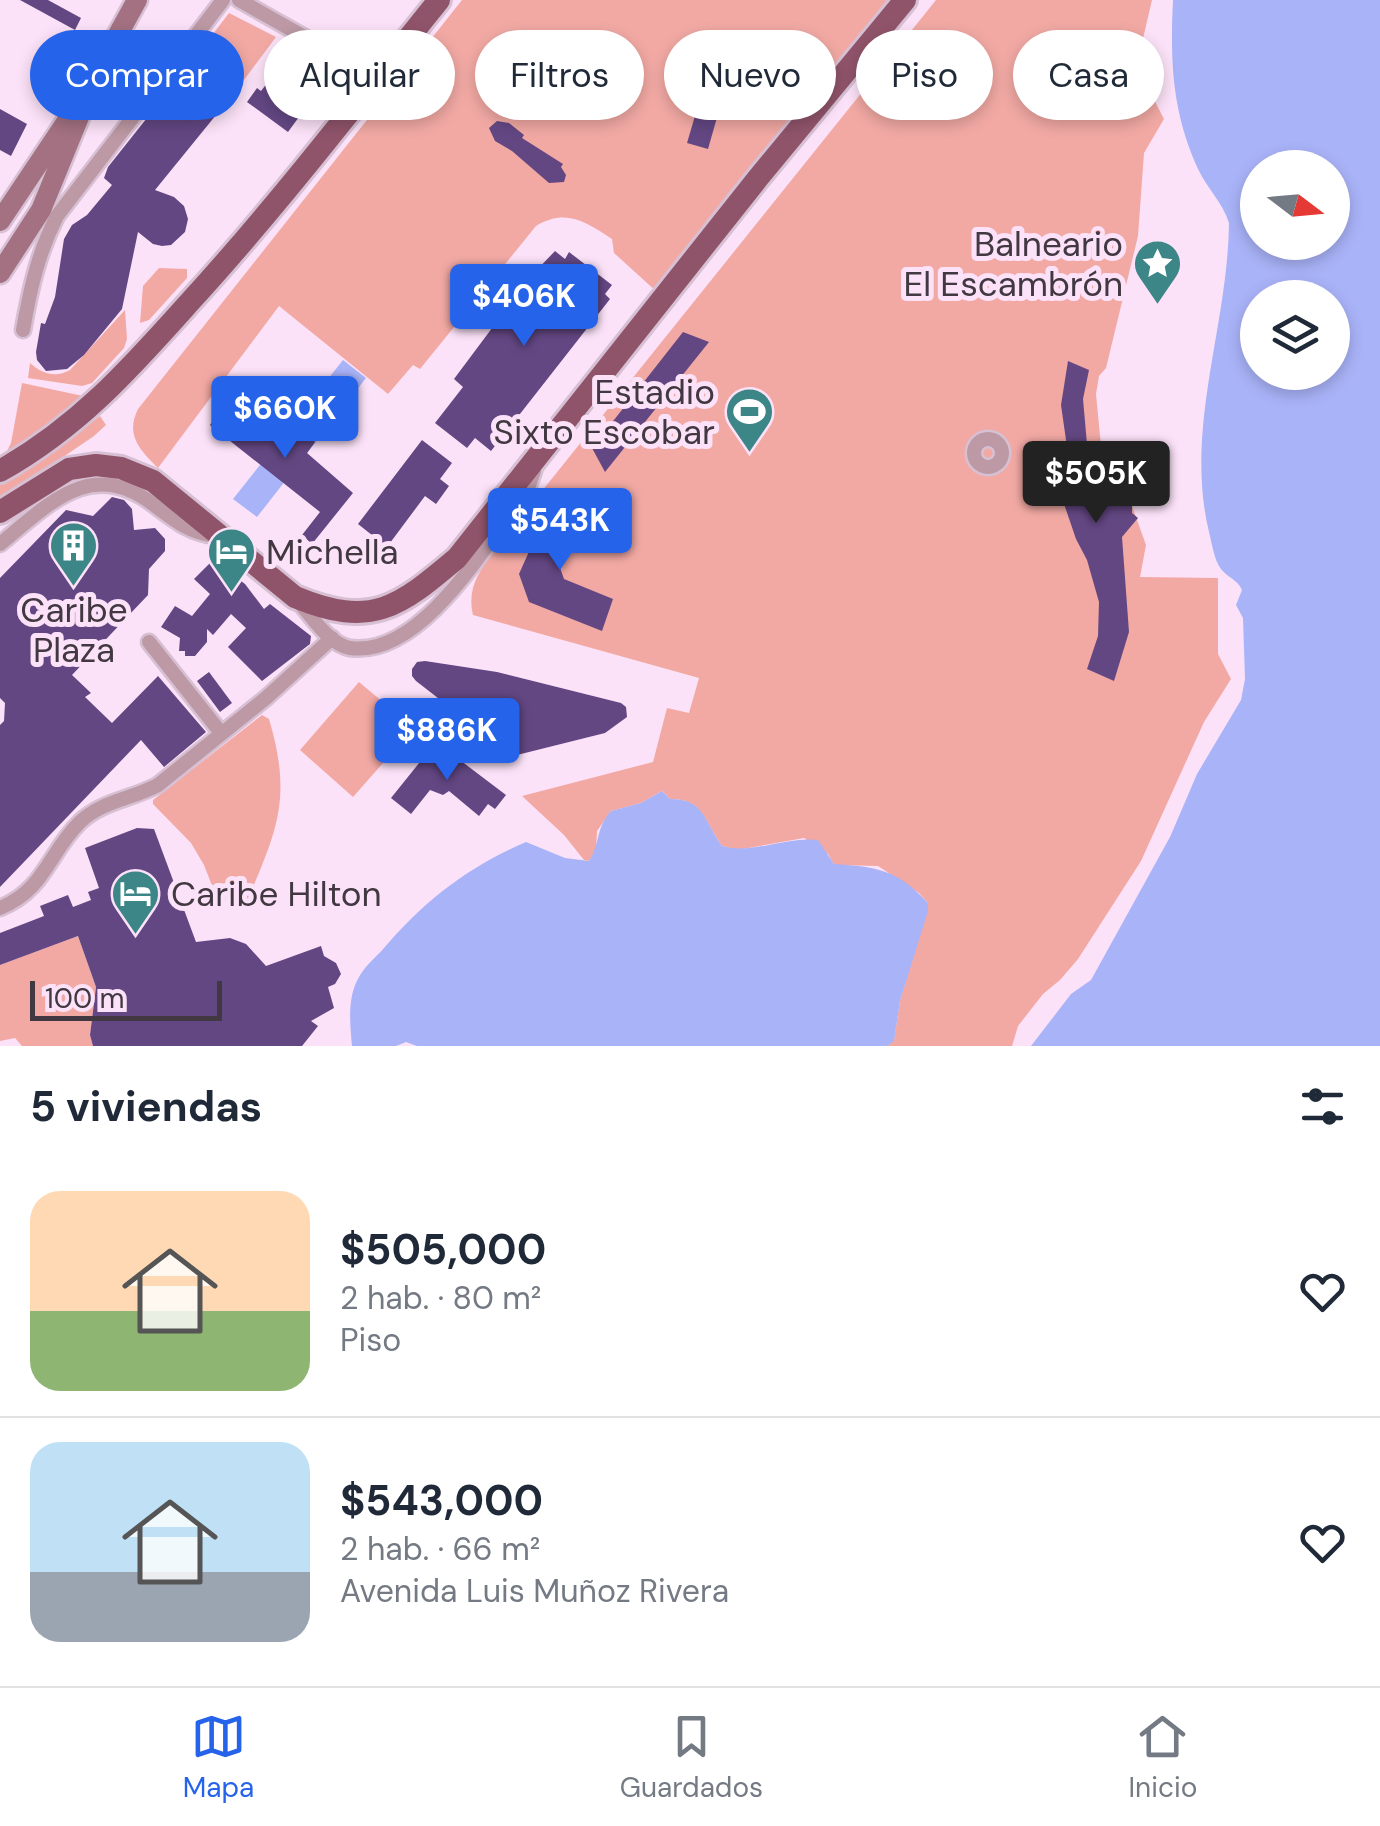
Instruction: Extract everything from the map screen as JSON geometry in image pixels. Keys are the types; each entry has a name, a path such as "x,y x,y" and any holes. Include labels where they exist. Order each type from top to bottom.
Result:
{"main road":[{"path":"121,30 137,0"},
{"path":"415,30 439,0"},
{"path":"0,512 69,469 110,466 152,481 295,597 320,608 364,613 408,598 457,558 904,0"},
{"path":"0,221 68,120"},
{"path":"0,272 41,210 78,120"},
{"path":"0,470 42,448 114,387 244,244 343,120"}],"street":[{"path":"23,330 43,243 57,216 223,0"},
{"path":"239,0 292,30"},
{"path":"295,597 332,638 347,648 372,646 412,631 429,618 528,488 542,452"},
{"path":"0,544 57,500 93,482 126,487 188,530 219,536"},
{"path":"0,908 24,895 44,874 69,833 82,820 98,807 158,785 266,698 332,638"},
{"path":"149,642 220,733"}],"shaded area":[{"path":"462,0 887,0 863,30 856,30 856,39 836,65 836,30 664,30 664,120 792,120 657,292 614,253 612,239 576,219 547,221 536,226 420,369 413,365 388,394 279,306 158,468 140,448 134,434 138,409 367,120 455,120 455,30 438,30"},
{"path":"936,0 1152,0 1145,30 1013,30 1013,120 1163,120 1144,153 1138,236 1096,394 1104,477 1132,506 1146,545 1140,577 1218,578 1218,654 1231,679 1204,722 1141,861 1078,959 1018,1026 1012,1046 887,1046 894,1040 900,1001 928,903 878,866 834,865 828,854 804,838 737,850 722,846 696,807 670,799 662,791 641,803 611,811 597,831 596,850 589,861 584,860 564,835 522,796 653,762 667,708 689,713 699,678 473,615 471,597 493,552 856,100 856,120 993,120 993,30 912,30"},
{"path":"229,13 264,31 264,53 244,80 244,30 216,30"},
{"path":"159,268 187,269 187,278 149,320 140,323 143,286"},
{"path":"125,310 124,348 92,383 82,386 28,378 30,363 49,374 70,370"},
{"path":"22,383 83,396 53,425 4,457 11,443"},
{"path":"100,416 106,425 94,436 0,500 0,485 40,462"},
{"path":"359,682 414,728 353,797 300,750"},
{"path":"262,715 269,719 280,770 278,812 248,899 231,905 216,896 191,843 153,800"},
{"path":"78,936 96,987 90,1035 93,1046 22,1046 15,1038 0,1041 0,965"}],"water":[{"path":"1173,0 1380,0 1380,1046 1031,1046 1071,994 1091,980 1170,837 1197,774 1241,700 1245,679 1243,618 1236,605 1242,590 1217,561 1203,493 1201,455 1229,223 1189,148 1178,107 1173,65"},
{"path":"343,360 366,378 257,517 233,499"},
{"path":"662,791 670,799 697,807 722,846 745,848 818,840 834,864 886,872 906,883 928,903 900,1001 894,1041 887,1046 417,1046 406,1042 396,1046 352,1046 351,1002 359,977 431,900 485,862 526,842 565,858 589,861 602,824 611,811 641,803"}],"building":[{"path":"20,0 48,0 81,18 75,30"},
{"path":"264,87 264,114 247,102 257,88 261,91"},
{"path":"0,109 27,124 11,156 0,150"},
{"path":"145,120 212,120 155,190 174,197 184,206 188,219 185,232 171,245 162,246 138,232 122,309 84,355 67,369 46,371 36,352 41,323 45,324 55,297 64,239 72,225 87,215 112,185 104,178 108,167"},
{"path":"272,120 297,120 288,132"},
{"path":"694,120 716,120 708,149 687,143"},
{"path":"497,121 509,123 524,135 522,138 563,164 564,182 549,183 495,141 489,128"},
{"path":"555,251 565,259 569,252 612,285 605,294 610,299 491,451 475,438 467,448 435,423 463,387 454,379 531,276"},
{"path":"683,332 709,342 605,472 592,448"},
{"path":"1068,361 1089,370 1083,399 1090,478 1099,470 1116,482 1126,492 1128,506 1132,506 1132,513 1138,518 1122,537 1129,632 1114,681 1087,669 1098,636 1099,602 1062,498 1059,448 1067,447 1061,405"},
{"path":"232,395 283,435 292,424 315,442 307,453 353,493 312,544 302,535 320,512 210,425"},
{"path":"422,440 452,463 440,479 449,486 436,504 425,496 387,547 358,524"},
{"path":"112,497 124,500 132,509 134,530 155,528 165,539 165,551 149,569 148,595 72,675 91,693 85,697 112,723 158,676 206,732 164,767 141,740 0,887 0,725 4,721 5,703 0,698 0,578 66,510 93,516"},
{"path":"553,498 581,514 558,562 564,579 613,599 602,631 529,602 519,574"},
{"path":"213,560 245,584 264,609 270,604 311,636 310,644 262,681 228,647 246,628 231,614 213,635 207,629 207,642 195,656 179,651 180,638 161,627 175,606 192,616 210,594 194,579"},
{"path":"417,662 497,672 621,703 626,707 627,717 605,733 513,756 416,681 412,669"},
{"path":"209,672 232,703 220,712 197,681"},
{"path":"436,742 506,795 495,809 488,804 479,816 449,791 443,795 430,790 411,814 391,798"},
{"name":"Caribe Hilton","path":"137,828 154,829 196,942 230,938 246,944 266,966 321,946 324,956 336,963 341,974 328,987 334,1008 311,1021 318,1026 302,1046 93,1046 90,1035 96,987 78,936 0,965 0,933 44,916 40,906 68,895 73,907 91,900 88,892 99,888 85,848"}],"place":[{"name":"Balneario El Escambrón","path":"1158,306"},
{"name":"Estadio Sixto Escobar","path":"750,454"},
{"name":"Caribe Plaza","path":"74,588"},
{"name":"Michella","path":"231,594"},
{"name":"Caribe Hilton","path":"136,936"}]}
